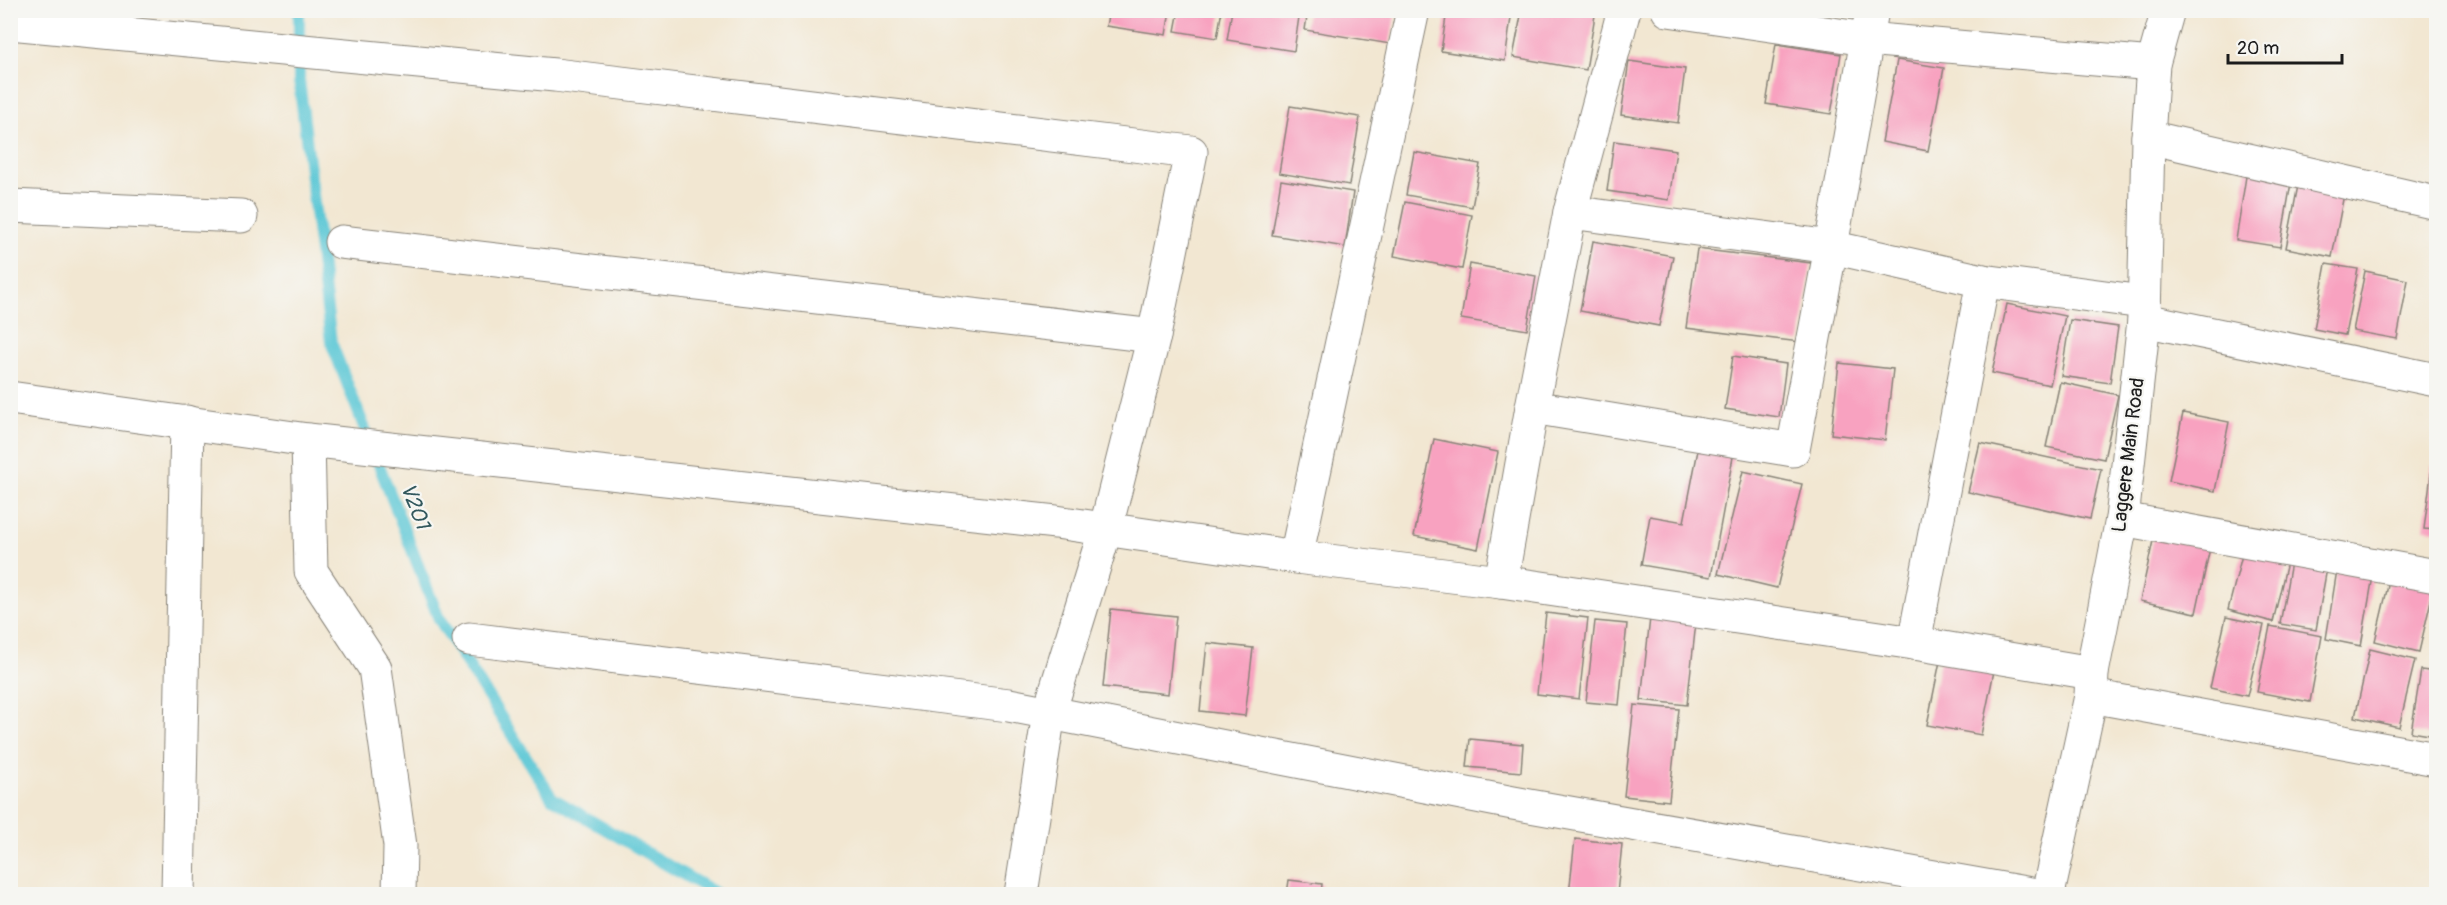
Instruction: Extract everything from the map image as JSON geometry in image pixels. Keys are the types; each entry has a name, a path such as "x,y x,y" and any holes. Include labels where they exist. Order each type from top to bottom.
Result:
{"street":[{"path":"1296,557 1413,10"},
{"path":"1502,582 1532,407 1570,212 1624,10"},
{"path":"1668,10 1869,25 2153,64"},
{"name":"Laggere Main Road","path":"2048,894 2122,519 2144,311 2148,137 2153,64 2168,10"},
{"path":"10,23 555,75 1191,152 1154,336 1105,531 1049,713 1021,894"},
{"path":"1532,407 1793,450 1869,25"},
{"path":"2148,137 2436,203"},
{"path":"10,206 241,216"},
{"path":"1570,212 1831,247 1983,281 2144,311 2436,380"},
{"path":"341,242 1154,336"},
{"path":"1914,643 1983,281"},
{"path":"10,398 308,440 1056,522 1105,531 1296,557 1502,582 1914,643 2091,685 2436,759"},
{"path":"178,894 188,422"},
{"path":"308,440 311,571 375,668 406,893"},
{"path":"2122,519 2436,576"},
{"path":"469,639 997,704 1513,802 2031,894"}],"building":[{"path":"1109,10 1170,10 1166,35 1106,26"},
{"path":"1179,10 1222,10 1217,38 1175,31"},
{"path":"1232,10 1300,10 1294,51 1227,40"},
{"path":"1308,10 1396,10 1390,44 1305,30"},
{"path":"1447,10 1512,10 1505,61 1441,51"},
{"path":"1522,10 1568,10 1595,15 1586,70 1513,57"},
{"path":"1776,44 1841,54 1831,114 1766,104"},
{"path":"1897,60 1944,68 1928,151 1882,142"},
{"path":"1629,61 1685,69 1678,123 1621,115"},
{"path":"1290,106 1360,117 1349,185 1279,173"},
{"path":"1614,141 1676,150 1669,200 1607,191"},
{"path":"1414,152 1480,164 1472,207 1406,195"},
{"path":"2247,170 2292,177 2280,247 2236,240"},
{"path":"1281,180 1353,192 1345,247 1272,235"},
{"path":"2299,180 2345,189 2332,257 2286,248"},
{"path":"1405,202 1472,215 1462,269 1394,256"},
{"path":"1593,241 1673,256 1659,326 1580,311"},
{"path":"1697,249 1811,263 1800,342 1686,328"},
{"path":"1470,264 1536,276 1527,330 1461,319"},
{"path":"2326,264 2358,269 2345,335 2314,329"},
{"path":"2365,271 2408,280 2397,339 2353,331"},
{"path":"2007,304 2065,316 2050,385 1992,373"},
{"path":"2070,320 2118,327 2110,383 2061,376"},
{"path":"1733,356 1786,364 1779,417 1725,409"},
{"path":"1839,363 1893,369 1885,440 1831,434"},
{"path":"2060,382 2118,395 2104,459 2046,447"},
{"path":"2183,413 2229,422 2215,491 2169,481"},
{"path":"1434,439 1498,452 1478,549 1414,536"},
{"path":"1980,443 2101,469 2090,519 1968,492"},
{"path":"1698,450 1733,457 1711,577 1641,565 1650,516 1684,522"},
{"path":"2432,466 2436,467 2436,530 2424,529"},
{"path":"1743,471 1802,484 1777,588 1718,574"},
{"path":"2154,536 2210,548 2196,613 2140,601"},
{"path":"2244,547 2288,558 2273,622 2228,610"},
{"path":"2291,562 2327,568 2316,630 2280,624"},
{"path":"2337,570 2373,576 2361,646 2326,639"},
{"path":"2391,573 2435,583 2419,652 2375,641"},
{"path":"1111,609 1176,616 1168,694 1103,687"},
{"path":"1546,613 1588,618 1579,699 1537,694"},
{"path":"2226,617 2264,625 2247,696 2210,688"},
{"path":"1650,618 1696,622 1687,705 1641,700"},
{"path":"1595,621 1627,624 1619,705 1586,702"},
{"path":"2270,626 2322,636 2310,702 2257,692"},
{"path":"1207,643 1253,648 1245,716 1200,711"},
{"path":"2370,649 2415,660 2399,727 2355,717"},
{"path":"1940,661 1994,671 1981,735 1927,725"},
{"path":"2421,670 2436,672 2436,736 2411,732"},
{"path":"1634,705 1679,709 1669,801 1624,796"},
{"path":"1470,739 1523,744 1521,772 1467,767"},
{"path":"1575,839 1622,844 1617,894 1569,894"},
{"path":"1289,880 1322,884 1321,894 1287,894"}],"waterway":[{"name":"V201","path":"299,10 299,80 331,342 439,619 552,798 717,894"}]}
